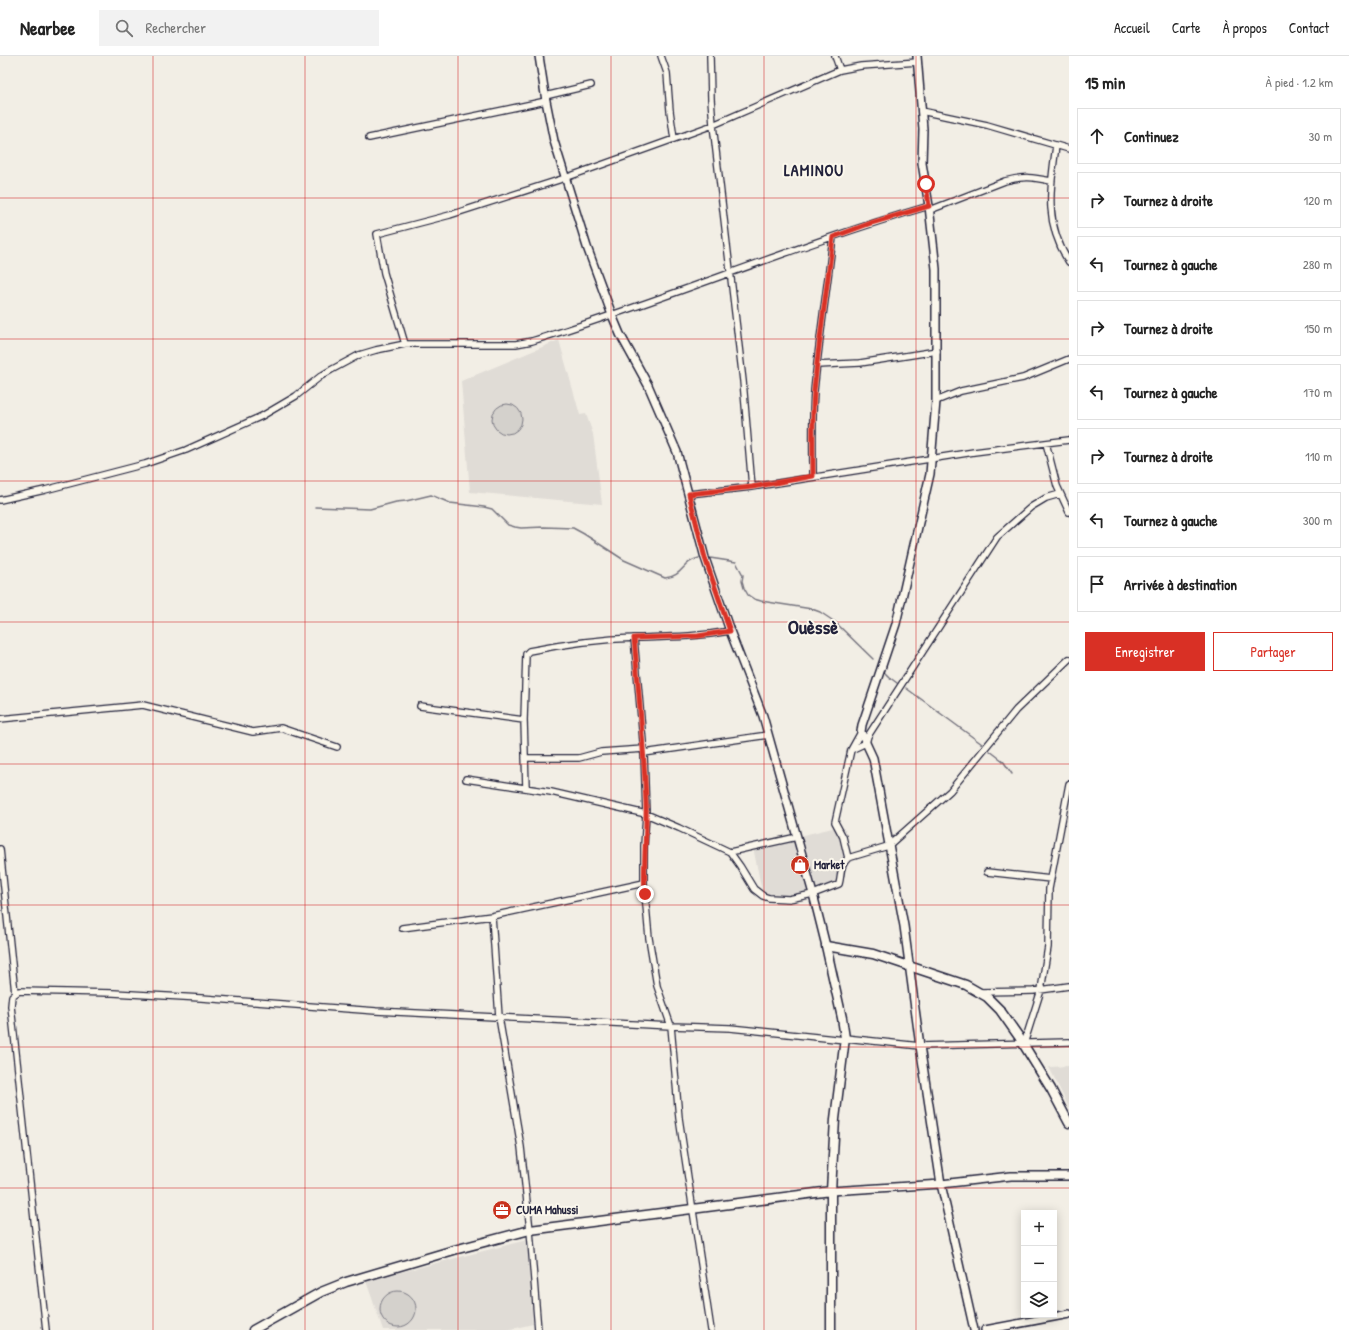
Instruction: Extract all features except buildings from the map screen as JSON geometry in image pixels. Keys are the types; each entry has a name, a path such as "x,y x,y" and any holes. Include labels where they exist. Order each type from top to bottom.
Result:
{"main road":[{"path":"831,1330 831,1191 835,1119 845,1039 842,1018 826,946 873,954 966,985 979,992 994,1003 1024,1044 1069,1123"},
{"path":"253,1330 306,1300 346,1282 454,1250 530,1230 831,1191"}],"street":[{"path":"539,56 545,99 554,141 587,247 620,334 648,385 677,452 705,558 730,631 763,716 826,946"},
{"path":"661,56 667,73 674,138"},
{"path":"710,56 713,125 743,382 752,487"},
{"path":"835,56 840,70"},
{"path":"405,344 384,273 377,234 450,215 565,178 713,125 840,70 917,59 921,111 922,163 930,208 936,269 936,401 930,474 896,624 861,732 851,750 836,822 843,837 848,858"},
{"path":"369,138 545,99 591,85"},
{"path":"921,111 987,125 1069,150"},
{"path":"1056,146 1051,181 1051,218 1056,239 1069,262"},
{"path":"0,500 145,464 186,450 274,409 296,396 320,376 359,355 405,344 524,343 553,335 669,296 871,223 930,208 1005,180 1031,177 1051,181"},
{"path":"813,476 813,421 817,365 833,237"},
{"path":"817,365 860,363 937,351"},
{"path":"936,401 962,391 999,384 1032,375 1069,359"},
{"path":"689,494 752,487 813,476 1069,440"},
{"path":"1046,443 1060,494 1069,512"},
{"path":"851,750 866,743 868,736 998,537 1031,507 1046,498 1060,494"},
{"path":"526,788 524,720 526,654 529,651 564,644 634,638 698,636 730,631"},
{"path":"634,638 644,751 646,814 644,883 649,938 656,978 671,1026 679,1118 712,1330"},
{"path":"466,779 551,792 646,814 730,852 754,889 764,896 776,899 789,899 813,894 839,884 841,870 848,858 888,846 950,791 1016,710 1069,659"},
{"path":"0,719 143,704 252,732 281,728 337,747"},
{"path":"420,706 524,720"},
{"path":"861,732 873,758 888,846 904,926 941,1184 974,1330"},
{"path":"525,758 579,758 601,752 644,751 768,735"},
{"path":"1024,1044 1041,990 1048,947 1049,896 1051,879 1069,784"},
{"path":"730,852 797,837"},
{"path":"0,849 15,993 12,996 11,1006 46,1330"},
{"path":"987,872 1051,879"},
{"path":"402,928 492,916 644,883"},
{"path":"492,916 498,1017 518,1126 530,1230 538,1330"},
{"path":"979,992 1033,992 1069,986"},
{"path":"15,993 28,990 113,993 208,998 376,1011 730,1028 920,1046 1069,1042"},
{"path":"831,1191 941,1184 1011,1176 1069,1176"},
{"path":"985,1330 1069,1314"}],"shaded area":[{"path":"559,340 580,415 586,414 593,434 602,504 470,492 461,381"},
{"path":"507,404 513,405 521,413 521,425 513,433 507,434 501,433 493,425 492,419 493,413 501,405"},
{"name":"Market","path":"837,827 848,858 839,884 789,899 763,896 753,847"},
{"path":"1069,1066 1069,1108 1049,1067"},
{"path":"527,1240 533,1324 507,1330 383,1330 366,1281"},
{"path":"402,1291 411,1296 415,1302 415,1316 411,1322 402,1327 394,1327 385,1322 381,1316 380,1305 385,1296 391,1292"}],"waterway":[{"path":"315,507 370,509 431,495 450,503 492,509 508,525 515,527 573,528 624,560 665,578 676,575 693,560 699,558"},
{"path":"710,558 736,562 743,575 742,581 744,588 748,595 754,599 812,609 820,612 835,622 873,659"},
{"path":"883,671 897,683"},
{"path":"906,688 982,744"},
{"path":"990,751 1003,761 1012,774"}],"place":[{"name":"Market","path":"800,865"},
{"name":"CUMA Mahussi","path":"502,1210"}],"district":[{"name":"LAMINOU","path":"814,170"},
{"name":"Ouèssè","path":"813,627"}],"route":[{"path":"645,894 644,846 646,814 644,753 634,638 685,637 730,631 705,558 689,494 752,487 813,476 814,392 833,237 871,223 929,206 926,184"}]}
